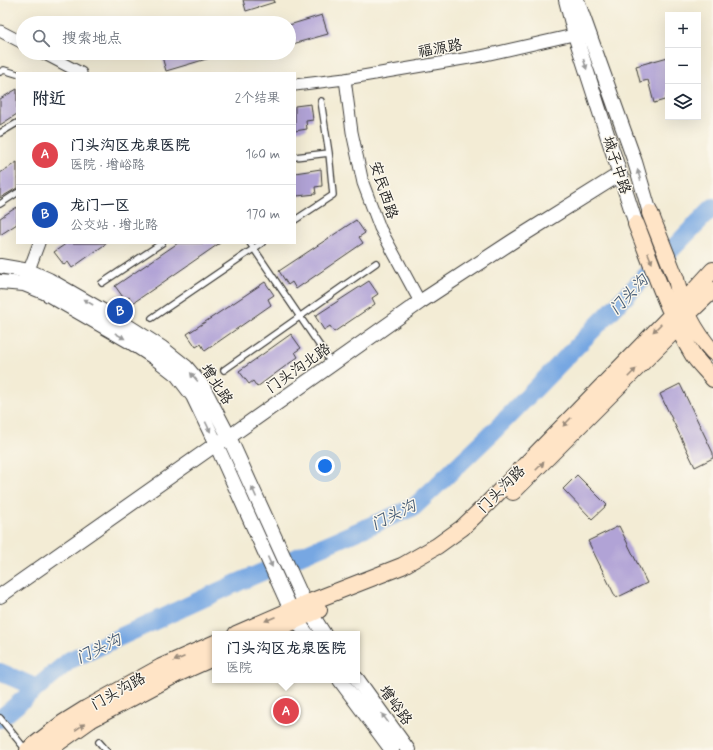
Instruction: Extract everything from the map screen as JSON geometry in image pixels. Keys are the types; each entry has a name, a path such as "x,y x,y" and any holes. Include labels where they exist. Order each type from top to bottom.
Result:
{"main road":[{"path":"650,213 676,279 680,314 694,357 713,379"},
{"name":"城子中路","path":"636,224 663,292 680,314"},
{"name":"门头沟路","path":"245,631 396,578 439,555 466,536 525,481 680,314 713,270"},
{"name":"门头沟路","path":"680,314 713,290"},
{"path":"680,314 713,352"},
{"name":"门头沟路","path":"271,631 301,612"},
{"name":"门头沟路","path":"26,749 87,708 161,667 212,644"},
{"name":"门头沟路","path":"48,750 92,719 177,674 212,658"}],"street":[{"name":"城子中路","path":"566,0 582,33 635,162 650,213"},
{"name":"城子中路","path":"576,0 582,33 620,174 636,224"},
{"path":"0,30 16,38"},
{"name":"福源路","path":"296,85 345,79 481,56 582,33"},
{"path":"56,60 79,72"},
{"name":"安民西路","path":"345,79 352,132 363,183 380,228 420,302"},
{"name":"门头沟北路","path":"0,596 420,302 513,241 620,174"},
{"path":"26,278 39,244"},
{"name":"增北路","path":"0,266 26,278 44,292 129,341 156,358 177,375 193,396 283,592 301,612"},
{"name":"增北路","path":"0,282 26,278 49,280 115,318 162,348 186,367 203,388 229,437 296,586 301,612"},
{"path":"301,612 306,631"},
{"path":"301,612 321,631"},
{"name":"增峪路","path":"342,683 392,750"},
{"name":"增峪路","path":"360,683 408,750"}],"lane":[{"path":"0,72 4,70 16,74"},
{"path":"296,219 333,195 329,153 321,101"},
{"path":"0,133 16,124"},
{"path":"296,157 329,153"},
{"path":"0,204 16,195"},
{"path":"102,283 160,244"},
{"path":"251,244 332,364"},
{"path":"152,318 261,244"},
{"path":"224,370 376,263"},
{"path":"0,718 26,749"},
{"path":"99,742 106,750"}],"building":[{"path":"243,0 274,0 275,2 246,11"},
{"path":"322,15 328,34 296,43 296,23"},
{"path":"665,58 665,100 654,103 648,80 640,82 636,66"},
{"path":"163,60 203,60 166,71"},
{"path":"16,90 16,115 0,125 0,99"},
{"path":"311,104 313,120 306,121 307,129 296,131 296,106"},
{"path":"16,163 16,189 0,198 0,173"},
{"path":"321,169 322,186 315,187 316,194 297,196 296,173"},
{"path":"16,208 16,225 0,235 0,218"},
{"path":"356,220 365,233 359,237 363,243 296,289 292,282 288,285 279,271"},
{"path":"66,244 106,244 72,268 68,262 64,265 54,252"},
{"path":"177,244 219,244 133,303 129,297 125,300 115,286"},
{"path":"369,281 378,294 372,298 375,304 334,332 330,326 324,330 315,316"},
{"path":"265,282 274,295 268,299 271,305 205,351 201,344 196,347 187,334"},
{"path":"291,334 301,348 295,352 298,357 257,387 253,381 249,384 239,371"},
{"path":"680,384 713,453 713,458 695,467 660,394"},
{"path":"577,475 607,505 592,519 563,489"},
{"path":"619,526 647,583 616,598 588,541"}],"waterway":[{"name":"门头沟","path":"0,719 70,660 239,582 414,507 495,430 713,207"},
{"path":"0,672 37,688"}],"place":[{"name":"龙门一区","path":"120,311"},
{"name":"门头沟区龙泉医院","path":"286,711"}]}
